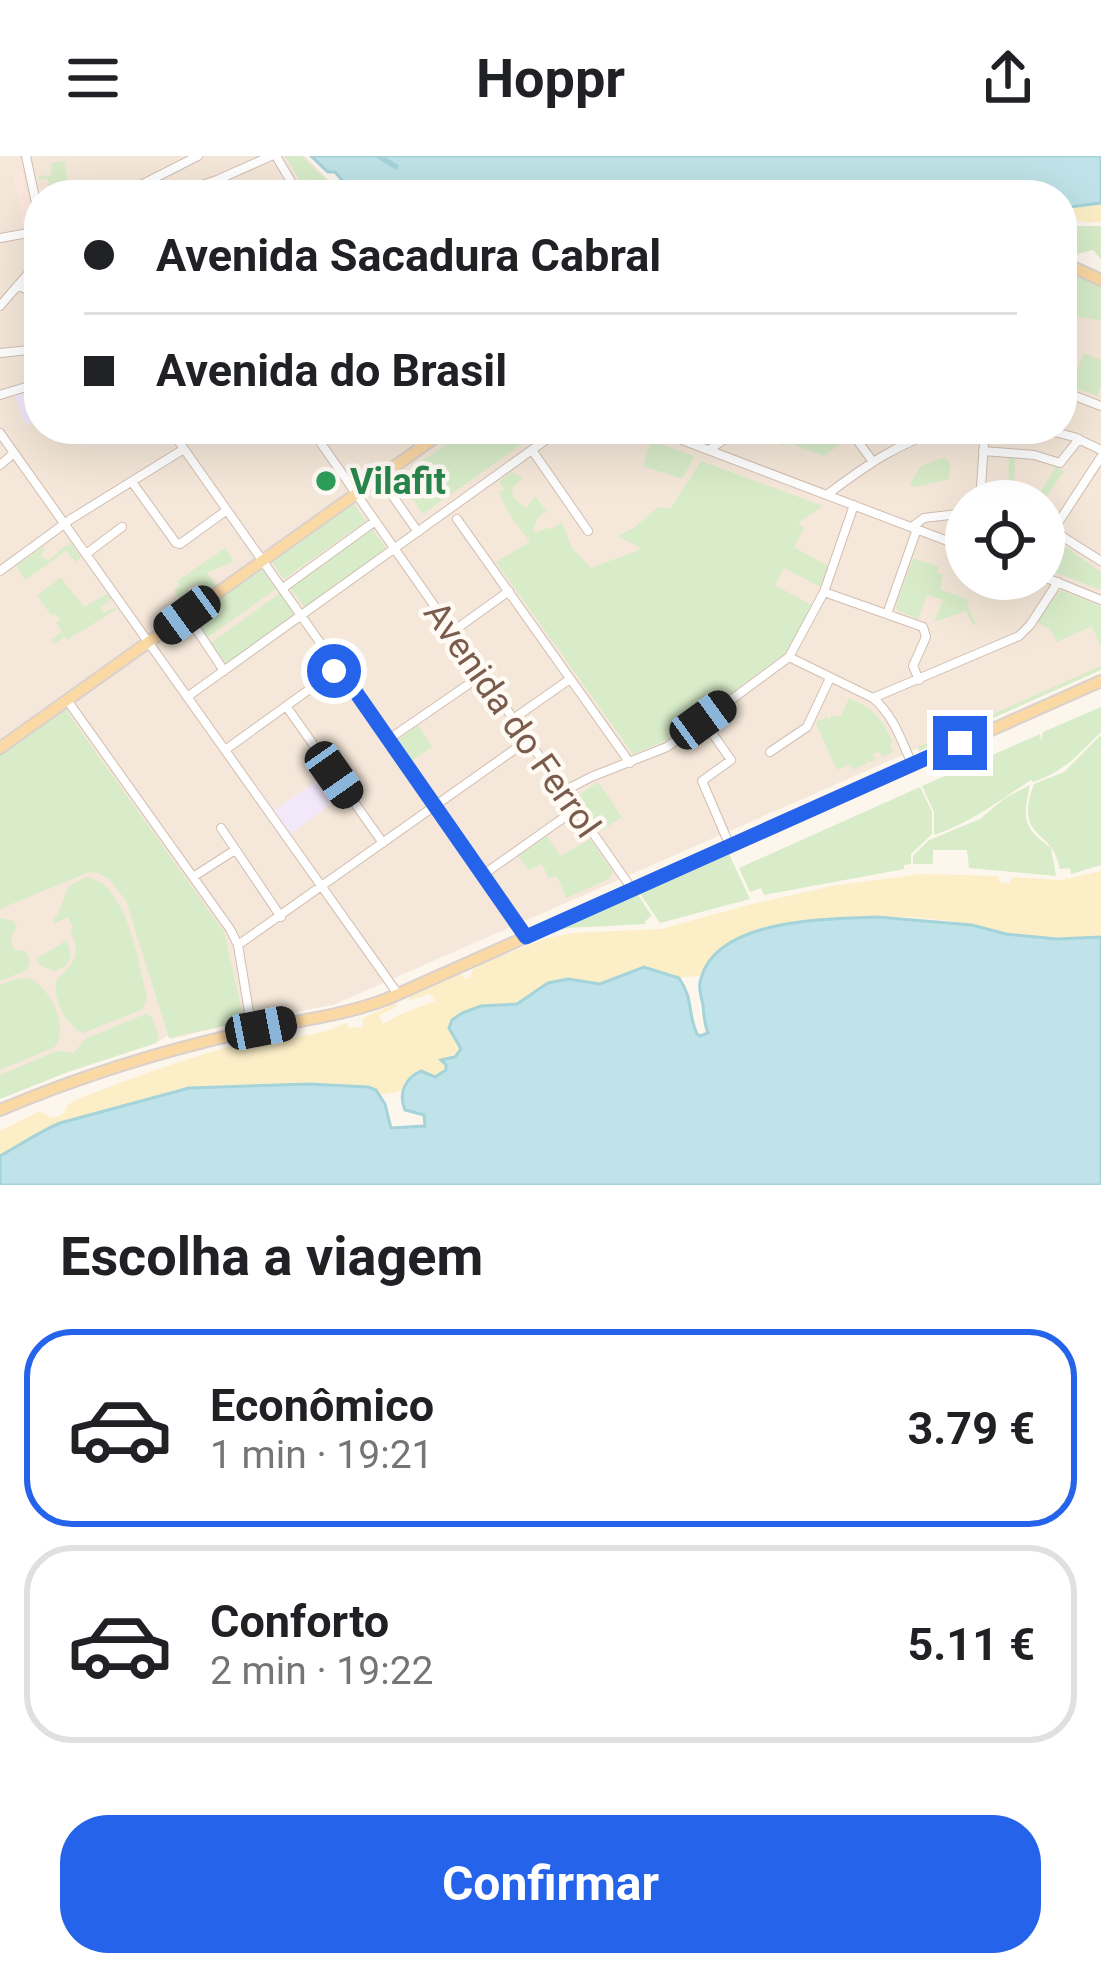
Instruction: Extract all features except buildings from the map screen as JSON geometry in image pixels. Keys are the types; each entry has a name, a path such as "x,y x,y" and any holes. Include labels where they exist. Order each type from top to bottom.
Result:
{"main road":[{"path":"0,748 426,444"},
{"path":"0,1110 132,1061 353,1011 398,994 1101,681"}],"street":[{"path":"151,180 199,156"},
{"path":"217,180 274,156"},
{"path":"0,306 24,279"},
{"path":"19,285 24,288"},
{"path":"0,433 398,994"},
{"path":"1065,504 1101,453 1077,442"},
{"path":"180,444 526,937"},
{"name":"Avenida do Ferrol","path":"321,444 632,890"},
{"path":"187,697 540,444"},
{"path":"693,444 945,540"},
{"path":"709,450 718,444"},
{"path":"860,444 873,462"},
{"path":"828,494 905,444"},
{"path":"981,480 984,444"},
{"path":"983,452 1034,455 1060,463 1075,444"},
{"path":"0,572 184,449"},
{"path":"532,450 588,531"},
{"path":"0,466 14,453"},
{"path":"380,478 418,532"},
{"path":"132,482 176,543 227,510"},
{"path":"564,791 667,747 789,657 824,592 854,505"},
{"path":"887,614 915,528 924,518 945,516"},
{"path":"457,519 630,763"},
{"path":"283,588 374,522"},
{"path":"86,554 122,527"},
{"path":"1065,537 1101,561"},
{"path":"1065,585 1101,600"},
{"path":"452,632 508,591"},
{"path":"824,592 923,627 926,637 913,666 919,680"},
{"path":"873,698 1019,635 1046,600"},
{"path":"187,615 224,671"},
{"path":"789,657 883,706 912,764"},
{"path":"225,750 339,668"},
{"path":"389,739 482,675"},
{"path":"770,752 808,728 830,678"},
{"path":"513,720 570,679"},
{"path":"883,706 886,694"},
{"path":"67,700 238,945 253,1030"},
{"path":"286,706 383,844"},
{"path":"703,720 731,760 702,781 730,846"},
{"path":"238,945 527,740"},
{"path":"484,874 576,809"},
{"path":"221,829 281,917"},
{"path":"193,877 235,850"}],"shaded area":[{"path":"0,156 305,156 328,180 24,180 24,444 1077,444 1077,273 1101,284 1101,668 333,1005 172,1039 167,1036 0,1099"},
{"path":"22,170 24,180 24,225 13,173"},
{"path":"24,392 24,420 14,395"},
{"path":"325,775 341,796 291,834 274,811"}],"green space":[{"path":"285,156 302,156 326,180 300,180"},
{"path":"64,161 68,180 39,180 38,176 51,175 52,163"},
{"path":"1077,226 1101,226 1101,259 1093,250 1078,254"},
{"path":"1077,273 1101,284 1101,321 1077,316"},
{"path":"1084,353 1101,360 1097,396 1077,388"},
{"path":"447,444 522,444 423,514 398,478"},
{"path":"650,444 694,458 682,479 643,466"},
{"path":"792,444 841,444 824,456"},
{"path":"1009,457 1015,457 1014,480 1008,480"},
{"path":"943,458 950,462 949,479 916,487 910,484 921,466"},
{"path":"701,461 823,506 798,523 804,528 794,547 828,566 820,587 784,568 775,585 811,605 792,648 666,741 633,754 496,562 530,542 510,515 499,493 504,489 499,481 512,472 523,478 512,488 513,497 526,508 535,496 547,512 538,517 533,530 552,529 562,522 572,548 591,568 642,549 618,536 658,507 671,508"},
{"path":"1056,466 1064,472 1058,480 1048,480"},
{"path":"351,500 366,521 284,579 269,558"},
{"path":"372,529 387,549 305,608 290,588"},
{"path":"69,540 81,557 76,562 66,551 25,580 16,566 44,546 40,555 48,561 71,545"},
{"path":"1065,547 1101,572 1101,590 1065,576"},
{"path":"225,548 234,561 207,573 216,586 204,594 198,584 187,588 194,602 184,610 174,589 180,586 177,581"},
{"path":"913,558 939,567 945,600 969,600 976,624 966,611 934,622 943,600 927,595 918,619 896,606"},
{"path":"261,567 276,589 207,638 191,615"},
{"path":"60,577 84,607 107,594 111,599 100,608 104,613 117,609 54,644 51,640 62,632 56,623 61,619 51,615 37,596"},
{"path":"1065,592 1101,606 1101,648 1092,626 1057,642 1037,622 1052,600 1065,600"},
{"path":"280,593 295,614 226,664 211,643"},
{"path":"1101,666 1101,670 919,751 918,747"},
{"path":"849,698 880,720 893,752 882,757 880,752 873,754 875,760 865,758 867,763 853,770 850,764 837,770 816,724 827,716 829,721 831,716 841,716"},
{"path":"1101,707 1101,732 1070,762 934,835 934,812 922,786 1040,734 1041,741 1043,732"},
{"path":"65,709 224,932 242,1011 236,1023 169,1038 126,901 98,873 89,872 0,909 0,754"},
{"path":"418,725 432,747 411,761 397,741"},
{"path":"1101,735 1101,865 1071,874 1070,868 1060,869 1056,855 1031,825 1029,802 1034,784 1064,772"},
{"path":"598,782 622,817 601,831 576,797"},
{"path":"1030,785 1027,821 1051,848 1056,876 969,868 967,850 933,850 933,864 913,864 913,856 929,840 980,819"},
{"path":"920,787 932,812 932,834 911,854 911,864 904,869 764,895 761,888 750,892 739,868"},
{"path":"547,836 561,856 590,839 613,872 609,879 566,898 557,876 549,879 542,864 529,870 518,856"},
{"path":"728,852 750,899 660,923 638,891"},
{"path":"86,877 100,882 121,908 147,996 143,1009 83,1033 66,1018 56,988 56,981 74,958 73,928 68,917 55,923 53,919 68,887"},
{"path":"636,892 652,916 646,924 545,933 600,911"},
{"path":"0,918 14,921 17,927 11,944 26,951 30,961 27,970 0,981"},
{"path":"67,940 71,955 66,966 54,971 41,966 36,959"},
{"path":"30,978 56,1009 59,1038 55,1047 0,1070 0,985"},
{"path":"145,1014 152,1017 159,1038 156,1043 0,1099 0,1075 57,1051 74,1053 85,1039"}],"sand":[{"path":"1101,203 1101,222 1077,220 1077,205"},
{"path":"1101,871 1101,937 1021,936 917,918 849,917 782,925 730,943 699,976 679,978 644,967 596,984 568,979 517,1004 481,1006 462,1013 449,1028 461,1049 455,1057 443,1060 446,1070 431,1076 427,1072 404,1090 381,1095 376,1090 309,1084 189,1088 41,1131 0,1156 0,1131 40,1111 51,1118 57,1116 76,1100 229,1047 306,1035 347,1022 349,1028 363,1027 363,1018 396,1003 379,1016 383,1024 435,1001 430,994 409,997 460,974 469,978 475,967 544,939 571,933 661,929 837,885 922,874 999,876 999,882 1010,884 1012,877 1061,880"}],"water":[{"path":"311,156 376,156 396,168 381,156 1101,156 1101,203 1077,206 1077,180 342,180"},
{"path":"877,917 1057,939 1101,937 1101,1185 0,1185 0,1156 45,1130 189,1088 368,1087 385,1104 391,1128 425,1126 424,1115 405,1110 404,1087 421,1071 435,1077 446,1070 441,1060 455,1057 461,1049 449,1028 462,1013 481,1006 517,1004 548,983 568,979 600,984 644,967 679,978 700,1036 708,1033 701,978 711,958 729,943 804,921"}],"place":[{"name":"Vilafit","path":"326,481"}],"route":[{"path":"334,671 339,668 526,937 960,743"}]}
